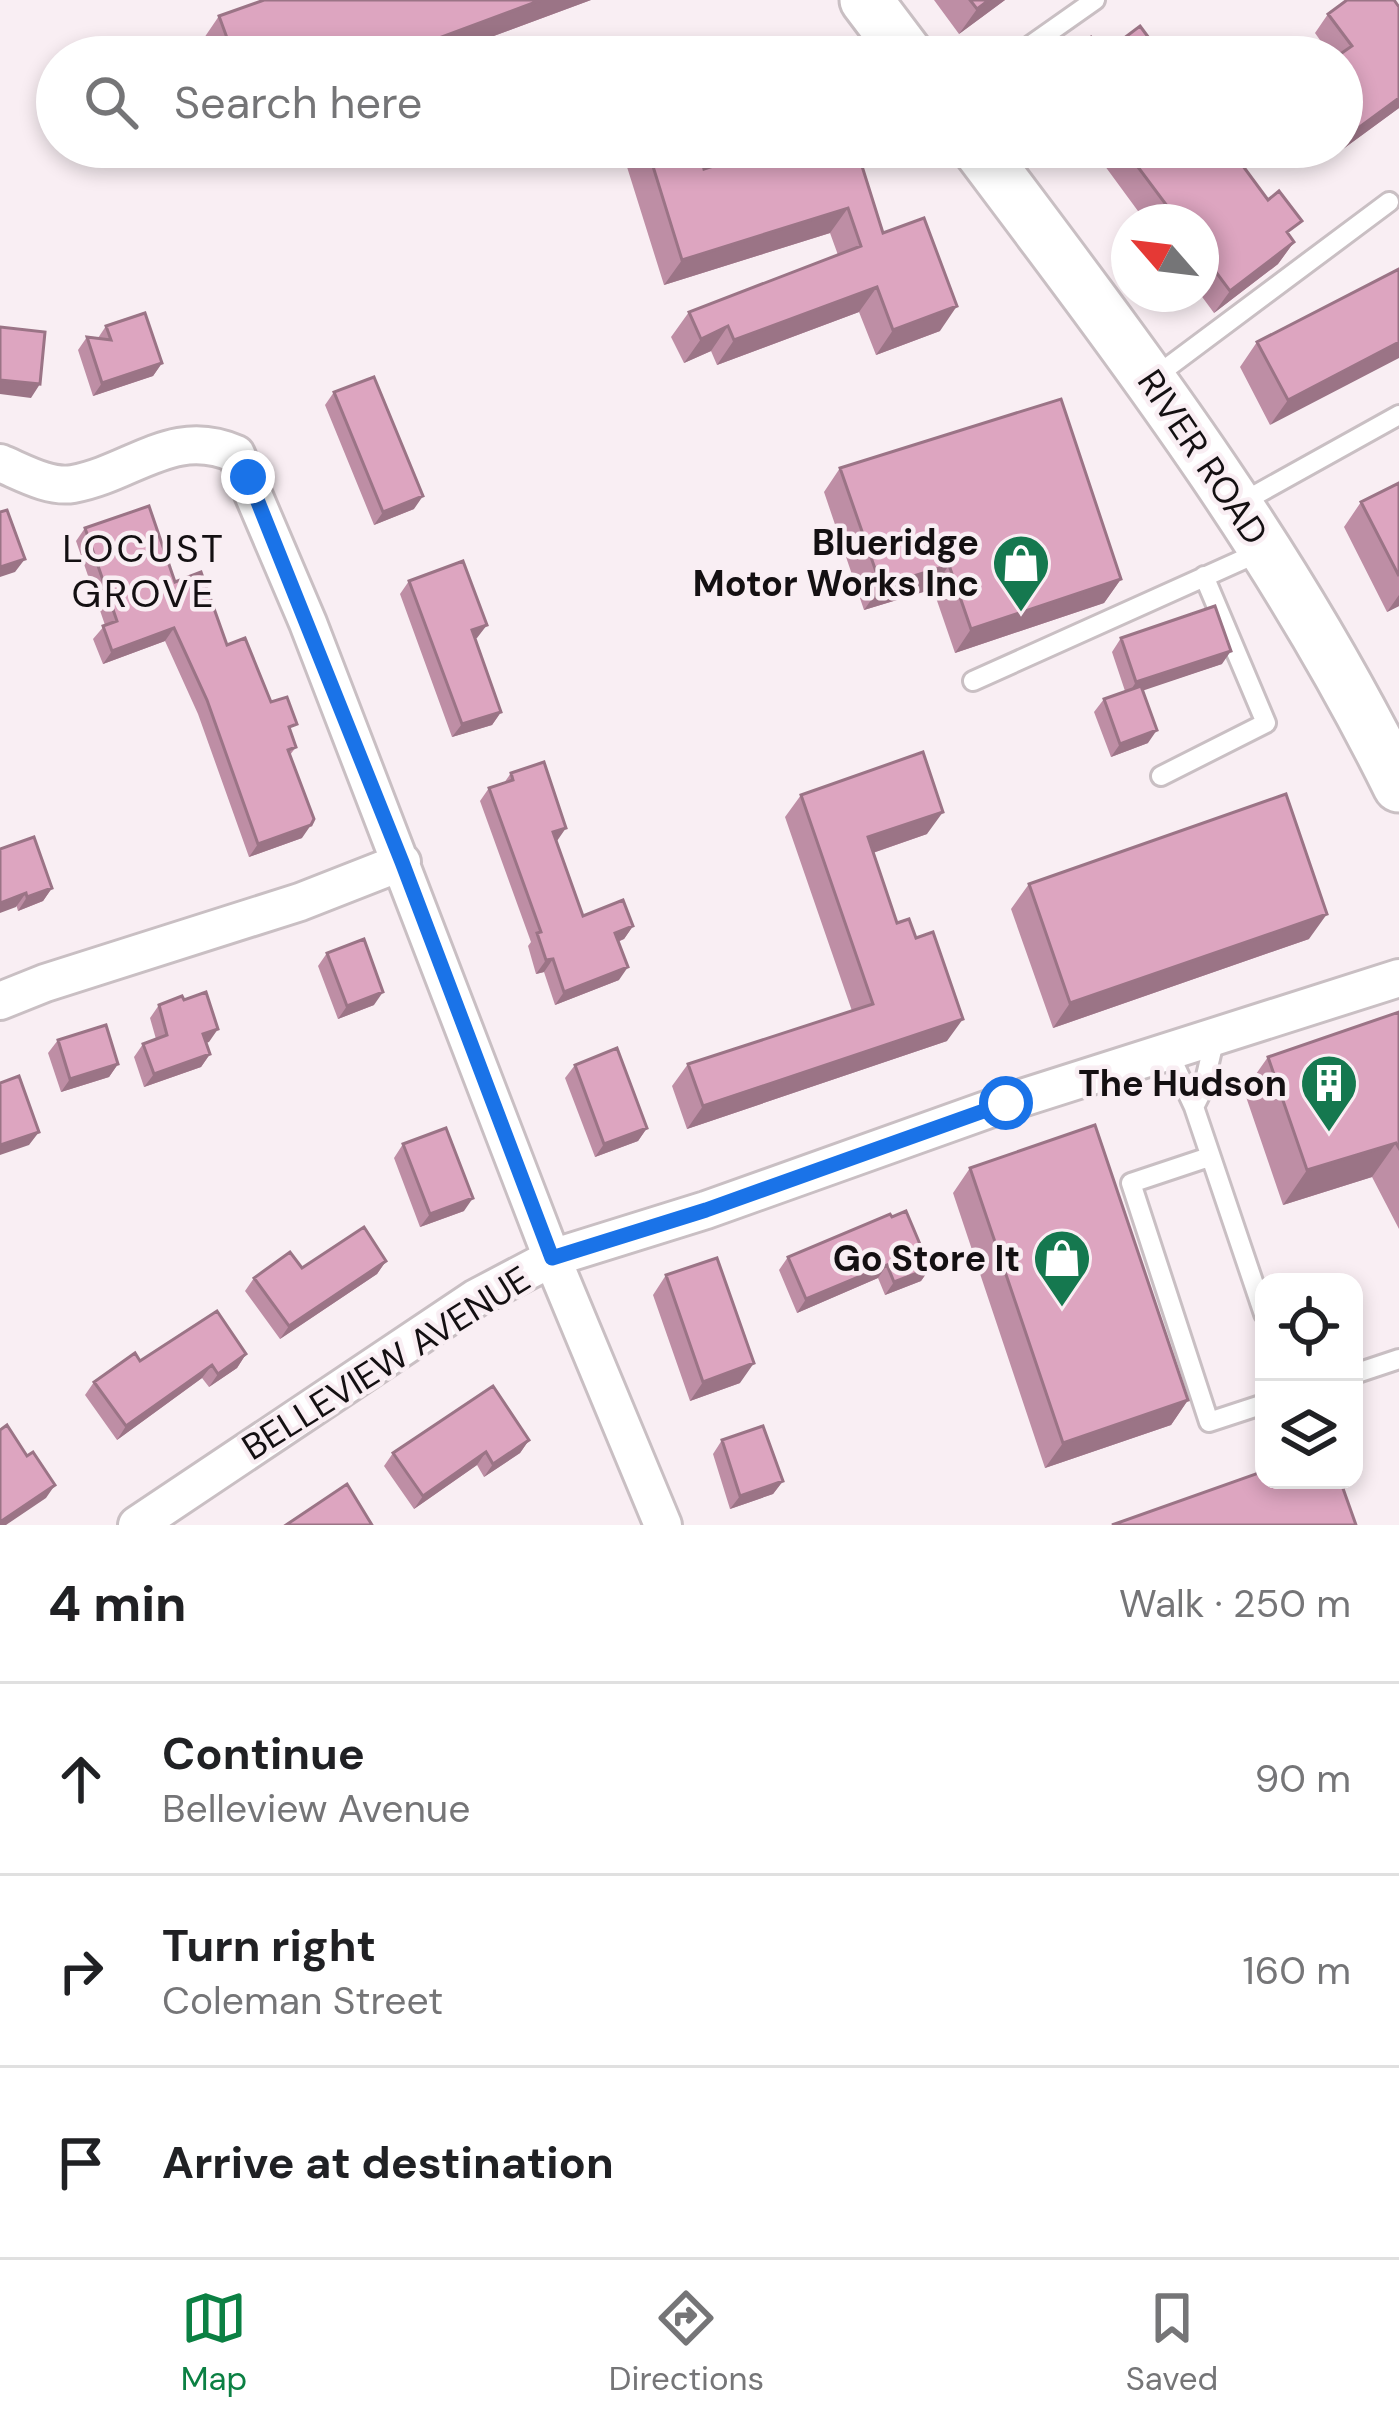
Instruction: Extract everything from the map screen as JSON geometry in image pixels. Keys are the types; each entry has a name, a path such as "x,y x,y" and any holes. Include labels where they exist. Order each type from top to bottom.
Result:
{"street":[{"path":"866,0 893,36"},
{"name":"RIVER ROAD","path":"993,168 1152,379 1239,504 1312,623 1399,786"},
{"path":"0,464 50,483 71,484 192,442 236,454 402,862 552,1258 663,1525"},
{"path":"0,1001 300,902 402,862"},
{"name":"BELLEVIEW AVENUE","path":"137,1525 476,1298 552,1258 1215,1035 1399,978"}],"lane":[{"path":"1044,36 1095,0"},
{"path":"1152,379 1389,202"},
{"path":"1239,504 1399,415"},
{"path":"973,681 1266,549"},
{"path":"1161,776 1266,724 1204,576"},
{"path":"1194,1106 1203,1089 1215,1035"},
{"path":"1168,1051 1194,1106 1255,1288"},
{"path":"1209,1156 1131,1183 1209,1423 1255,1407"},
{"path":"1363,1371 1399,1359"}],"building":[{"path":"264,0 541,0 444,36 226,36 219,16"},
{"path":"1347,0 1394,0 1399,7 1399,98 1363,125 1363,36 1344,36 1328,14"},
{"path":"1140,26 1147,36 1127,36"},
{"path":"654,168 863,168 883,233 924,218 957,306 893,330 877,287 734,340 728,326 701,339 689,312 861,246 848,208 682,260"},
{"path":"1139,168 1244,168 1268,200 1279,191 1302,221 1287,232 1294,242 1230,291 1219,276 1219,204 1166,204"},
{"path":"1399,269 1399,342 1288,400 1257,342"},
{"path":"145,313 162,363 102,383 87,337 111,340 106,326"},
{"path":"0,327 45,332 40,384 0,380"},
{"path":"374,377 423,496 383,512 334,392"},
{"path":"1061,399 1121,579 971,629 949,565 881,586 840,468"},
{"path":"1399,483 1399,576 1361,502"},
{"path":"149,506 175,582 201,572 227,645 245,638 271,702 287,697 297,724 289,727 296,747 288,750 314,819 311,825 258,844 207,700 174,628 112,651 103,626 117,621 85,528"},
{"path":"7,510 25,559 0,567 0,512"},
{"path":"463,561 487,625 472,630 501,712 462,724 409,581"},
{"path":"1215,606 1231,651 1136,682 1121,638"},
{"path":"1141,686 1157,730 1120,744 1104,699"},
{"path":"923,752 943,812 868,837 897,923 909,919 916,938 933,932 963,1019 703,1106 688,1064 873,1004 801,795"},
{"path":"544,762 566,828 553,832 583,916 623,900 633,926 615,933 628,967 564,992 553,959 546,960 537,933 541,932 489,788 513,780 511,773"},
{"path":"1286,794 1327,914 1070,1003 1029,884"},
{"path":"34,837 52,888 0,903 0,849"},
{"path":"364,939 383,992 347,1006 327,953"},
{"path":"206,992 218,1029 203,1034 210,1054 154,1074 143,1044 167,1035 159,1005"},
{"path":"1399,1012 1399,1148 1396,1143 1307,1170 1268,1057"},
{"path":"106,1025 118,1064 70,1079 58,1040"},
{"path":"617,1048 647,1128 604,1144 575,1065"},
{"path":"19,1076 39,1132 0,1145 0,1083"},
{"name":"Go Store It","path":"1095,1125 1188,1400 1063,1443 970,1168"},
{"path":"446,1128 473,1198 430,1214 403,1144"},
{"path":"906,1211 930,1268 894,1282 887,1265 806,1299 788,1257"},
{"path":"364,1227 386,1261 289,1326 254,1278 290,1252 302,1268"},
{"path":"717,1258 754,1363 703,1382 666,1275"},
{"path":"217,1311 246,1354 218,1374 212,1365 126,1426 94,1382 135,1353 140,1361"},
{"path":"493,1386 529,1440 493,1464 486,1452 423,1496 393,1453"},
{"path":"7,1425 27,1456 33,1452 55,1485 0,1522 0,1430"},
{"path":"763,1426 783,1481 740,1496 722,1440"},
{"path":"1255,1474 1255,1489 1343,1489 1356,1525 1112,1525"},
{"path":"347,1484 372,1525 286,1525"}],"place":[{"name":"Blueridge Motor Works Inc","path":"1021,614"},
{"name":"The Hudson","path":"1329,1134"},
{"name":"Go Store It","path":"1062,1309"}],"district":[{"name":"LOCUST GROVE","path":"144,570"}],"route":[{"path":"248,477 402,862 552,1258 706,1210 1006,1103"}]}
